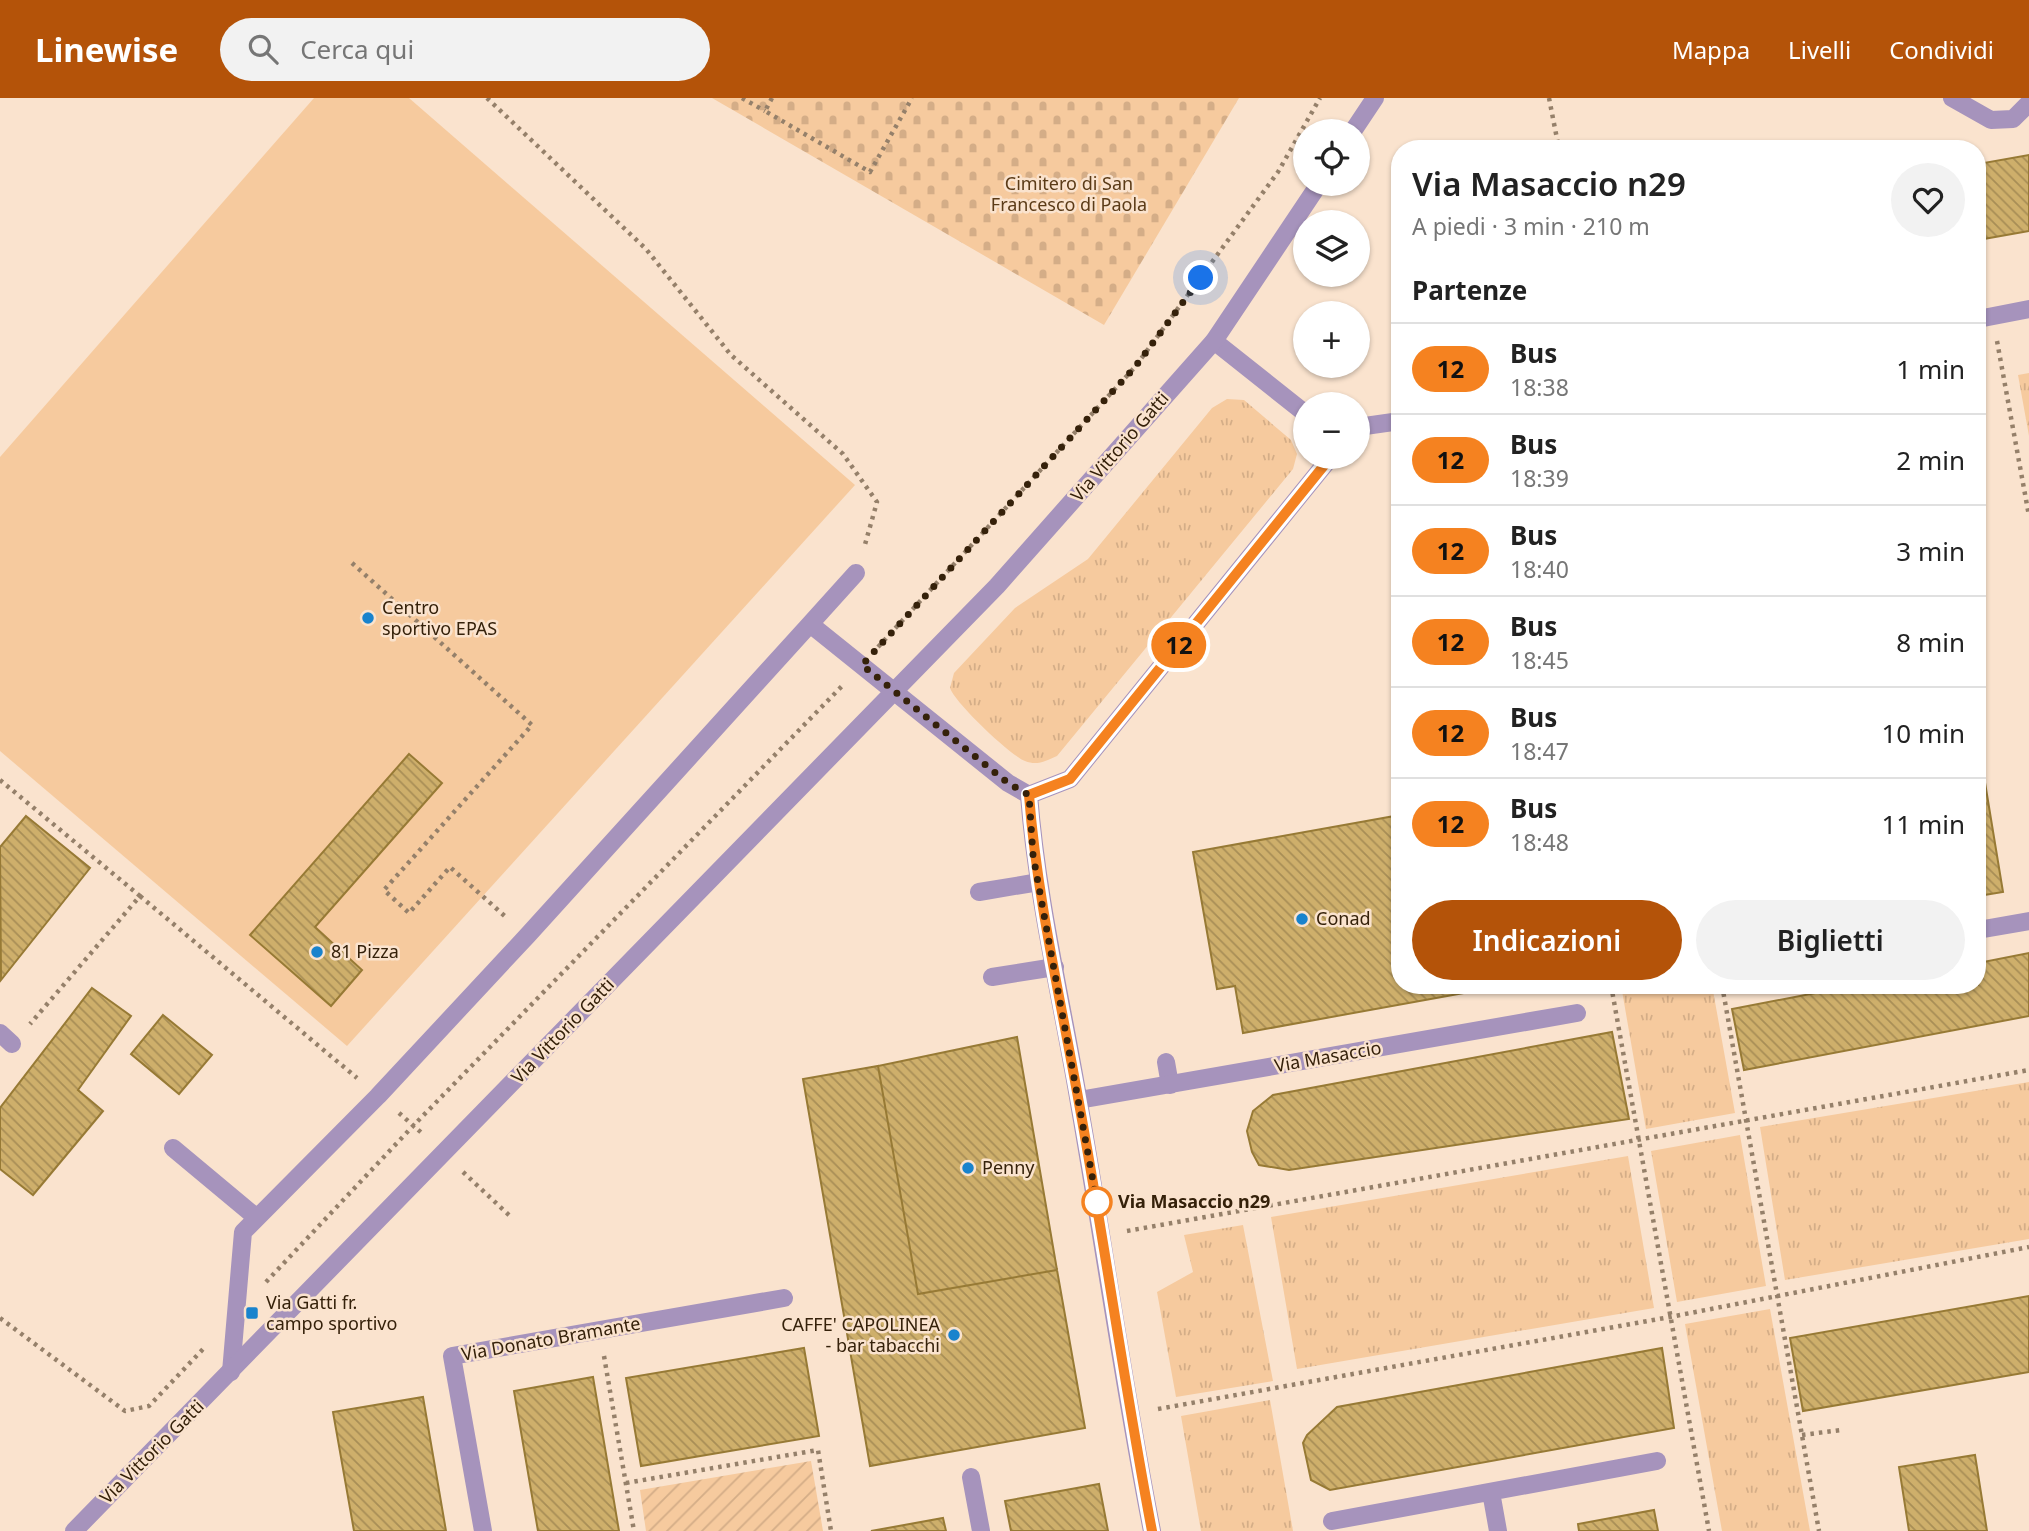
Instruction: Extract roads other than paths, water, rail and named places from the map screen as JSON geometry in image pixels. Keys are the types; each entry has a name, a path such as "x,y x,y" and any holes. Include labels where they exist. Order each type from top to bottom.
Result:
{"street":[{"path":"1361,119 1375,98"},
{"path":"1952,98 1991,120 2013,118 2029,103"},
{"name":"Via Vittorio Gatti","path":"74,1531 668,922 897,692 997,586 1214,341 1311,196"},
{"path":"1986,317 2029,309"},
{"path":"1214,341 1293,404"},
{"path":"1370,425 1391,422"},
{"path":"1029,795 1070,779 1321,469"},
{"path":"231,1373 243,1232 378,1096 527,936 856,573"},
{"path":"810,624 1008,783 1029,795"},
{"path":"1029,795 1039,882 1102,1235 1129,1414 1152,1531"},
{"path":"979,892 1039,882"},
{"path":"1986,928 2029,920"},
{"path":"992,977 1055,967"},
{"name":"Via Masaccio","path":"1079,1100 1577,1013"},
{"path":"1166,1062 1170,1085"},
{"path":"173,1148 257,1218"},
{"name":"Via Donato Bramante","path":"483,1531 452,1356 784,1298"},
{"path":"1332,1521 1657,1461"},
{"path":"971,1477 981,1531"},
{"path":"1491,1492 1498,1531"}],"place":[{"name":"Centro sportivo EPAS","path":"368,618"},
{"name":"Conad","path":"1302,919"},
{"name":"81 Pizza","path":"317,952"},
{"name":"Penny","path":"968,1168"},
{"name":"Via Masaccio n29","path":"1097,1202"},
{"name":"Via Gatti fr. campo sportivo","path":"252,1313"},
{"name":"CAFFE' CAPOLINEA - bar tabacchi","path":"954,1335"}],"park label":[{"name":"Cimitero di San Francesco di Paola","path":"1069,194"}]}
